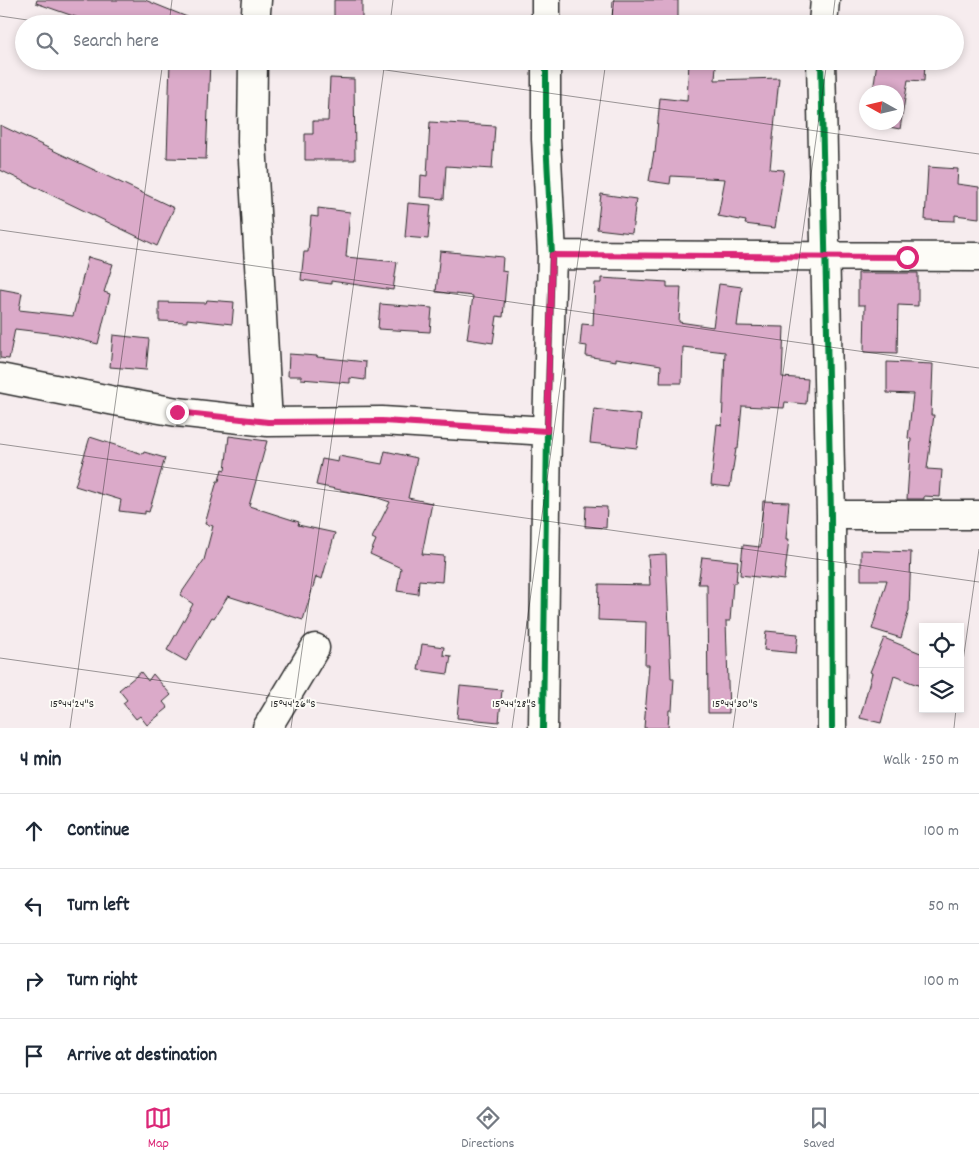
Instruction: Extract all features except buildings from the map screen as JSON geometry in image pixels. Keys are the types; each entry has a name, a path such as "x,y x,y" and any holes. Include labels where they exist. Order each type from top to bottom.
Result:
{"street":[{"path":"256,15 257,0"},
{"path":"546,0 546,15"},
{"path":"824,15 825,0"},
{"path":"253,70 252,142 268,422"},
{"path":"543,728 547,431 552,255 546,139 546,70"},
{"path":"821,70 831,515 832,728"},
{"path":"552,255 979,257"},
{"path":"0,378 168,410 268,422 382,421 547,431"},
{"path":"831,515 979,515"},
{"path":"267,728 315,648"}],"cycle path":[{"path":"543,728 547,431 552,255 546,139 546,70"},
{"path":"821,70 831,515 832,728"}],"route":[{"path":"177,412 268,422 382,421 547,431 552,255 907,257"}]}
